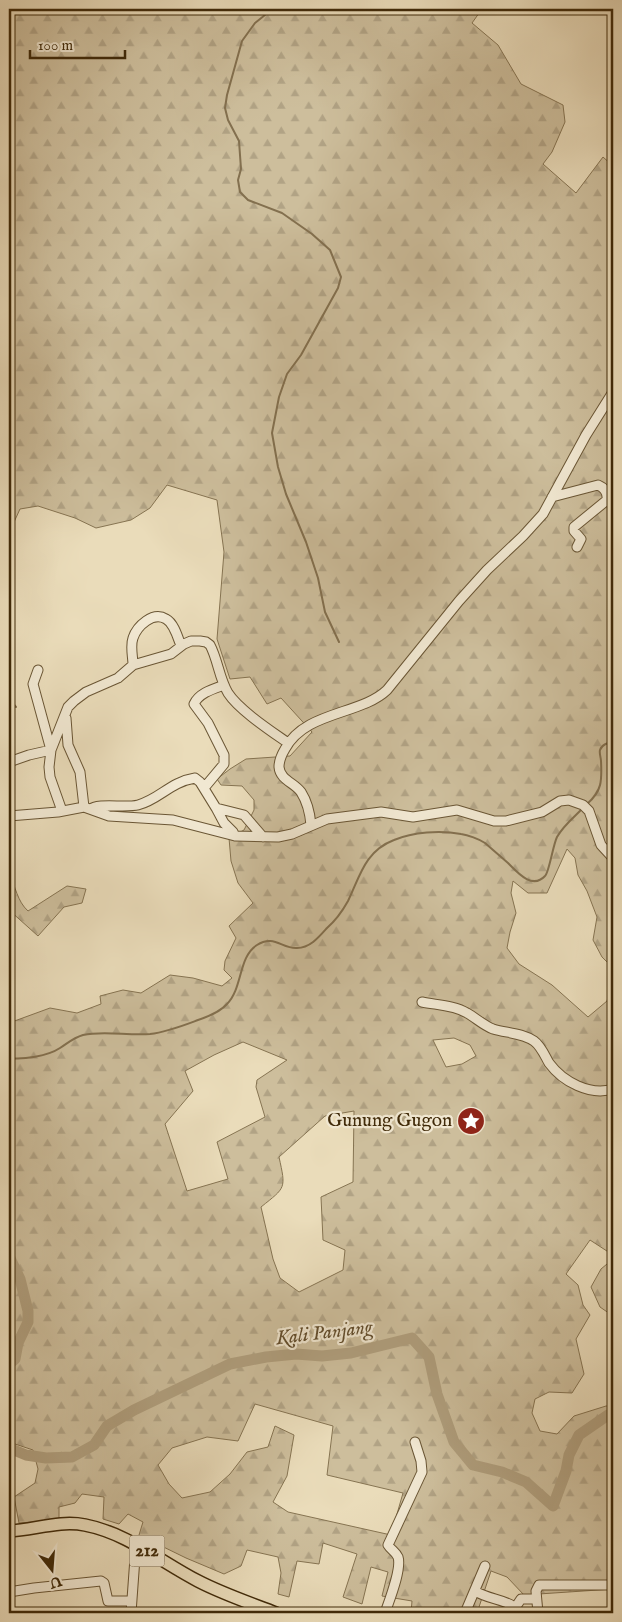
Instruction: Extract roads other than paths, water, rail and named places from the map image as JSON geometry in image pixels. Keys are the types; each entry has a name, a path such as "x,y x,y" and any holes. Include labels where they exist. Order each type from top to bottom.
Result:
{"main road":[{"name":"212","path":"9,1531 58,1524 84,1525 136,1544 200,1582 276,1613"}],"street":[{"path":"311,825 309,808 305,798 298,788 285,779 279,768 280,760 288,743 298,733 318,721 375,699 383,694 458,601 539,519 586,435 613,392"},
{"path":"552,497 598,485 603,487 606,492 607,500 574,527 574,531 581,539 577,547"},
{"path":"133,665 132,639 140,624 150,619 156,617 166,618 182,646"},
{"path":"62,811 50,777 49,767 51,750 68,708 80,696 118,678 133,665 171,654 191,641 206,642 212,649 228,693 264,726 288,743"},
{"path":"38,670 33,684 51,750"},
{"path":"204,788 224,764 224,755 208,722 194,704 196,698 224,685"},
{"path":"65,715 68,745 80,772 88,808"},
{"path":"9,762 51,750"},
{"path":"9,816 88,808 98,805 125,807 142,804 178,782 197,778 224,822 234,833 234,836"},
{"path":"88,808 109,816 178,821 234,836 278,837 292,834 327,819 367,813 387,812 413,817 457,810 486,819 502,821 542,812 563,801 572,800 585,807 591,815 601,846 613,858"},
{"path":"216,808 244,815 263,836"},
{"path":"422,1002 466,1012 491,1028 533,1040 559,1074 595,1092 605,1092 613,1089"},
{"path":"385,1613 397,1576 399,1561 397,1555 388,1545 422,1472 415,1442"},
{"path":"131,1613 136,1544"},
{"path":"465,1613 485,1566"},
{"path":"9,1592 101,1581 104,1583 108,1601 131,1601"},
{"path":"538,1613 536,1591 539,1585 613,1584"},
{"path":"475,1591 485,1597 513,1606 517,1605 521,1599 536,1599"}],"waterway":[{"path":"267,9 265,15 255,23 242,41 225,108 228,120 239,141 241,169 238,180 240,192 248,200 282,213 312,234 330,250 341,277 338,288 301,355 287,374 279,397 272,433 278,467 286,494 306,542 318,578 325,612 339,642"},
{"path":"9,699 16,707"},
{"path":"587,804 596,795 600,785 600,750 607,743 613,742"},
{"path":"9,1058 28,1058 55,1051 83,1035 108,1033 150,1034 162,1032 217,1012 224,1007 236,990 243,965 251,950 257,945 268,941 292,948 302,948 314,941 344,908 370,858 384,845 401,837 436,832 470,836 485,843 520,875 530,880 540,880 545,876 550,864 557,837 582,809"},
{"name":"Kali Panjang","path":"9,1256 20,1279 28,1311 28,1322 18,1343 15,1359 9,1364"},
{"name":"Kali Panjang","path":"9,1448 26,1455 46,1458 72,1457 94,1445 107,1426 134,1410 230,1364 266,1357 296,1354 322,1356 351,1353 412,1338 429,1357 437,1394 454,1442 473,1465 502,1472 526,1482 553,1506 566,1471 569,1455 579,1435 608,1415 613,1416"}],"place":[{"name":"Gunung Gugon","path":"471,1121"}]}
